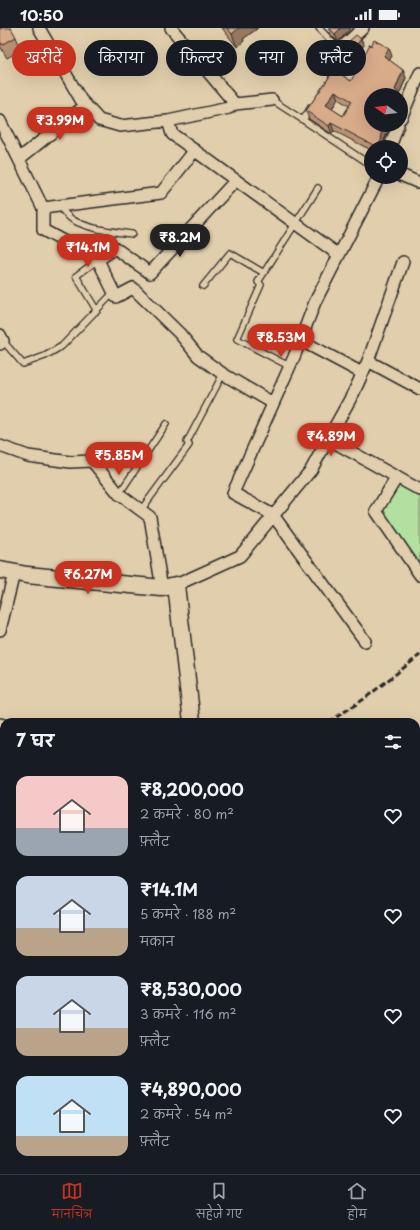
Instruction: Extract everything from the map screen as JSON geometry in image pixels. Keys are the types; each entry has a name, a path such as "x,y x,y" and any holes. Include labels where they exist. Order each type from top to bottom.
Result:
{"street":[{"path":"39,28 81,100 99,120 120,126 168,121 229,108 235,104 272,100"},
{"path":"172,28 235,104"},
{"path":"350,40 363,28"},
{"path":"408,101 420,73"},
{"path":"19,159 86,105"},
{"path":"0,121 43,208 43,230 98,260 116,297 133,288 180,334 198,356 223,374 273,403"},
{"path":"168,121 172,134 339,255"},
{"path":"43,208 161,194 195,150"},
{"path":"408,178 417,182"},
{"path":"98,260 115,248 150,273 236,180"},
{"path":"365,641 274,515 233,493 300,341 315,302 375,184"},
{"path":"0,630 7,572 169,587 240,556 311,470 354,392 368,361 403,262"},
{"path":"300,341 362,373"},
{"path":"368,361 420,390"},
{"path":"328,439 420,490"},
{"path":"0,446 28,456 70,462 92,460 119,494 150,517 169,587 191,718"},
{"path":"397,477 376,511 420,575"}],"lane":[{"path":"319,28 330,40"},
{"path":"328,82 332,76"},
{"path":"272,100 364,160"},
{"path":"303,120 316,101"},
{"path":"289,366 237,339 261,285 258,282 318,188"},
{"path":"59,206 72,220 91,227 116,233 132,234"},
{"path":"203,286 230,253 264,273"},
{"path":"97,311 76,276 98,260"},
{"path":"1,340 23,364 45,356 62,346 114,292"},
{"path":"141,510 190,445 187,442 223,374"},
{"path":"119,494 166,424"}],"green space":[{"path":"400,482 420,493 420,563 383,511"}],"building":[{"path":"0,28 11,28 16,37 2,45 0,41"},
{"path":"227,28 239,28 232,34"},
{"path":"329,28 341,28 335,34"},
{"path":"356,35 361,39 360,40 350,40"},
{"path":"374,40 389,48 384,56 403,70 396,88 364,88 364,132 380,132 382,133 381,140 364,140 331,123 329,126 306,111 330,76 343,76 351,81 354,76 366,76 366,52 370,44 371,46","holes":["335,91 352,101 343,116 326,105"]}],"railway":[{"path":"335,718 364,699 420,655"}]}
